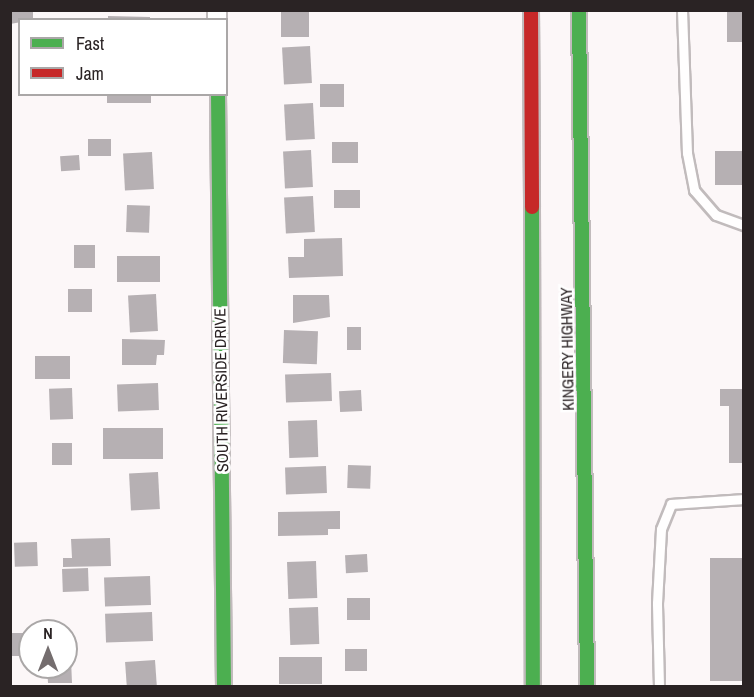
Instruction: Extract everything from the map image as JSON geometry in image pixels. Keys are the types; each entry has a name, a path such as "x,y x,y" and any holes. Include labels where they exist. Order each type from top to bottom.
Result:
{"main road":[{"name":"KINGERY HIGHWAY","path":"531,10 533,687"},
{"name":"KINGERY HIGHWAY","path":"579,10 587,687"},
{"name":"SOUTH RIVERSIDE DRIVE","path":"218,96 224,687"}],"lane":[{"path":"682,10 687,153 694,190 716,214 744,225"},
{"path":"659,687 657,603 661,529 671,504 744,499"}],"building":[{"path":"10,10 33,10 33,18 18,18 18,23 10,24"},
{"path":"281,10 309,10 309,37 281,37"},
{"path":"727,10 744,10 744,42 727,42"},
{"path":"108,16 150,17 150,18 108,18"},
{"path":"310,46 312,83 284,84 282,47"},
{"path":"320,84 344,84 344,107 320,107"},
{"path":"107,96 151,96 151,103 107,103"},
{"path":"313,103 315,139 286,140 284,105"},
{"path":"88,139 111,139 111,156 88,156"},
{"path":"332,142 358,142 358,163 332,163"},
{"path":"311,150 313,187 285,188 283,151"},
{"path":"715,151 744,151 744,185 715,185"},
{"path":"152,152 154,189 125,190 123,154"},
{"path":"79,155 80,170 61,171 60,156"},
{"path":"334,190 360,190 360,208 334,208"},
{"path":"313,196 315,232 286,233 284,198"},
{"path":"127,205 150,206 149,233 126,232"},
{"path":"342,238 343,276 289,278 288,257 304,257 304,239"},
{"path":"74,245 95,245 95,268 74,268"},
{"path":"117,256 160,256 160,282 117,282"},
{"path":"68,289 92,289 92,312 68,312"},
{"path":"156,294 158,331 130,332 128,295"},
{"path":"293,295 329,295 330,317 293,323"},
{"path":"347,327 361,327 361,350 347,350"},
{"path":"284,330 318,331 317,364 283,363"},
{"path":"122,339 165,340 164,355 157,355 156,365 122,365"},
{"path":"35,356 70,356 70,379 35,379"},
{"path":"331,373 332,401 286,403 285,375"},
{"path":"158,383 159,410 118,411 117,384"},
{"path":"72,388 73,419 50,420 49,389"},
{"path":"720,389 744,389 744,463 729,463 729,406 720,406"},
{"path":"361,390 362,411 340,412 339,391"},
{"path":"317,420 318,457 289,458 288,421"},
{"path":"103,428 163,428 163,459 103,459"},
{"path":"52,443 72,443 72,465 52,465"},
{"path":"348,465 371,466 370,489 347,488"},
{"path":"326,466 327,493 286,494 285,467"},
{"path":"158,472 160,509 131,510 129,474"},
{"path":"340,511 340,529 328,529 328,535 278,536 278,512"},
{"path":"110,538 111,566 63,567 63,558 72,558 71,539"},
{"path":"37,542 38,566 15,567 14,543"},
{"path":"367,554 368,572 346,573 345,555"},
{"path":"710,558 744,558 744,681 710,681"},
{"path":"316,561 317,598 288,599 287,562"},
{"path":"88,568 89,591 63,592 62,569"},
{"path":"150,576 151,605 105,607 104,578"},
{"path":"347,598 370,598 370,620 347,620"},
{"path":"318,607 319,644 290,645 289,608"},
{"path":"152,612 153,641 106,643 105,614"},
{"path":"10,633 18,633 18,656 10,656"},
{"path":"345,649 367,649 367,671 345,671"},
{"path":"279,657 322,657 322,684 279,684"},
{"path":"155,660 157,686 127,686 125,662"},
{"path":"48,679 72,679 72,683 48,683"}],"traffic: fast":[{"path":"579,10 587,686"},
{"path":"218,96 224,686"},
{"path":"532,207 533,686"}],"traffic: jam":[{"path":"531,10 532,207"}]}
